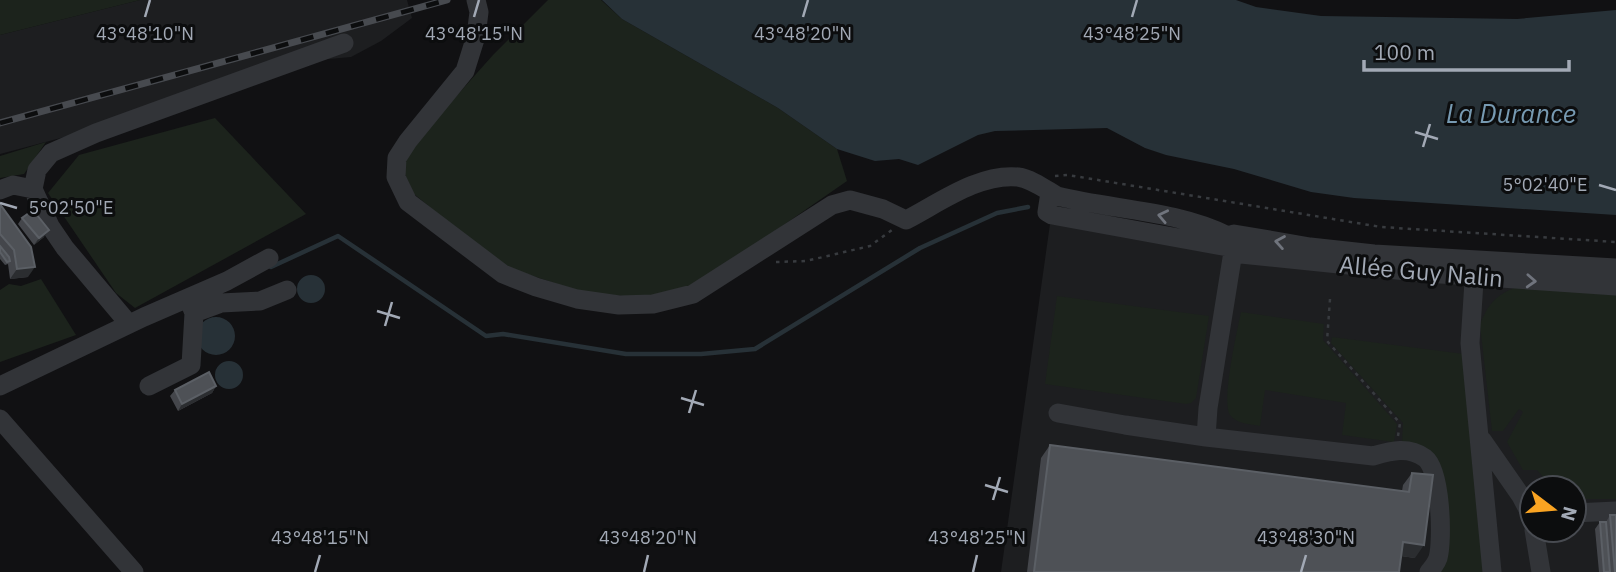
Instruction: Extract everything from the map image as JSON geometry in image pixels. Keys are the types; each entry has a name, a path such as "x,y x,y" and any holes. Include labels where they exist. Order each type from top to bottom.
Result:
{"street":[{"path":"476,0 479,12 476,36 465,71 408,141 397,158 396,177 408,202 503,274 536,287 577,299 619,305 653,304 693,294 832,205 850,200 883,209 906,220 978,183 1001,177 1028,181"},
{"path":"137,321 65,248 50,226 33,189 37,170 51,153 96,133 344,43"},
{"name":"Allée Guy Nalin","path":"1028,181 1057,197 1163,216 1212,228 1230,245 1234,234 1475,270 1616,286"},
{"path":"0,190 13,185 33,189"},
{"path":"1206,437 1230,245"},
{"path":"191,305 269,258"},
{"name":"Allée Guy Nalin","path":"1475,270 1616,268"},
{"path":"1475,270 1470,343 1492,572"},
{"path":"0,386 137,321 191,305 260,301 287,290"},
{"path":"149,386 191,365 191,305"},
{"path":"1058,413 1206,437 1373,456 1396,449 1425,458 1434,474 1439,506 1439,555 1429,572"},
{"path":"0,419 134,572"},
{"path":"1480,436 1518,492"},
{"path":"1588,512 1616,511"},
{"path":"1536,544 1541,572"}],"path":[{"path":"1028,181 1068,175 1381,227 1616,242"},
{"path":"753,256 777,262 806,261 843,253 870,246 906,220"},
{"path":"1330,299 1327,341 1400,423 1396,449"}],"shaded area":[{"path":"0,0 140,0 0,35"},
{"path":"140,0 407,0 412,18 381,41 351,57 318,60 182,106 0,154 0,35"},
{"path":"548,0 601,0 622,19 778,108 837,149 847,181 706,279 655,299 582,292 500,265 414,194 402,168 411,147 493,55"},
{"path":"215,118 306,214 135,308 116,293 48,193 79,155"},
{"path":"46,142 24,174 0,178 0,156"},
{"path":"1050,224 1616,279 1616,572 1001,572"},
{"path":"41,279 76,335 0,362 0,290 9,284 21,286"},
{"path":"1516,287 1616,291 1616,499 1588,499 1588,474 1541,474 1537,470 1523,470 1507,442 1523,412 1519,409 1503,431 1492,431 1480,325 1486,311 1503,294"},
{"path":"1057,296 1209,316 1196,398 1186,404 1045,384"},
{"path":"1241,312 1324,324 1323,340 1397,424 1394,442 1342,435 1346,403 1265,390 1260,426 1233,418 1228,408 1227,396"},
{"path":"1332,337 1464,354 1484,572 1435,572 1444,496 1402,442 1403,423 1331,343"}],"water":[{"name":"La Durance","path":"602,0 1236,0 1256,7 1321,16 1517,19 1616,10 1616,215 1354,198 1311,192 1234,169 1166,155 1145,148 1107,128 995,131 978,135 918,165 899,159 875,161 837,149 778,108 622,19"},
{"path":"311,275 321,279 325,289 321,299 311,303 301,299 297,289 301,279"},
{"path":"216,317 229,323 235,336 229,349 216,355 203,349 197,336 203,323"},
{"path":"229,361 239,365 243,375 239,385 229,389 219,385 215,375 219,365"}],"building":[{"path":"0,204 31,247 35,267 17,269 14,250 0,234"},
{"path":"33,210 49,230 39,238 22,218"},
{"path":"0,246 10,261 7,262 0,252"},
{"path":"209,372 216,386 182,404 175,390"},
{"path":"1050,445 1409,492 1412,473 1433,475 1424,545 1403,542 1399,572 1034,572"},
{"path":"1610,515 1616,515 1616,572 1615,572"},
{"path":"1600,522 1606,522 1610,572 1604,572"}],"waterway":[{"path":"271,267 338,236 486,336 503,334 626,354 701,354 755,349 920,248 997,213 1028,207"}],"railway":[{"path":"0,123 447,0"}]}
